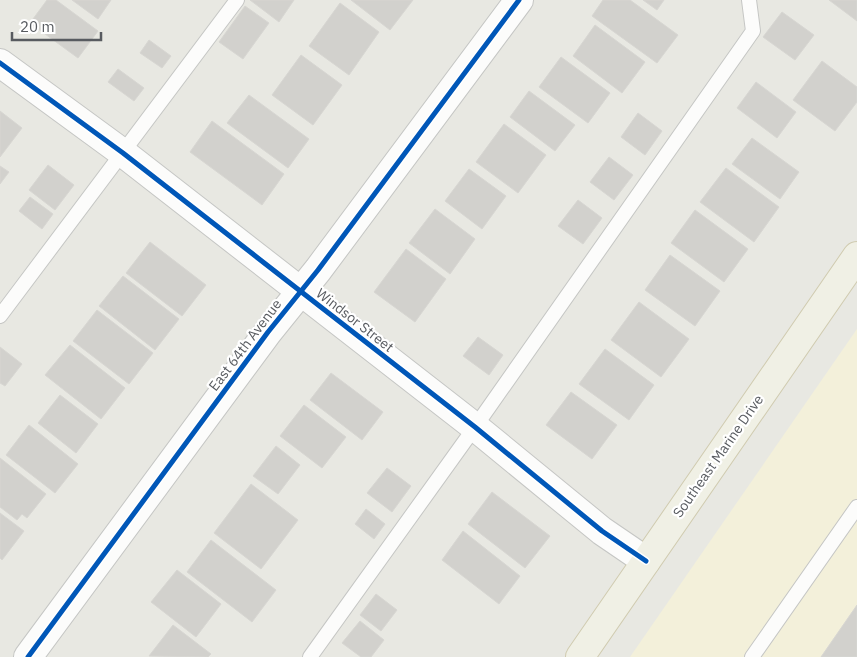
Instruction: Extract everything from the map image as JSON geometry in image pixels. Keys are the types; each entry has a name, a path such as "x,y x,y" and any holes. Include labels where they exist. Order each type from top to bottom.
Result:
{"main road":[{"name":"Southeast Marine Drive","path":"580,657 857,256"}],"street":[{"name":"East 64th Avenue","path":"28,657 519,0"},
{"name":"Windsor Street","path":"0,63 122,153 474,427 602,531 646,562"}],"lane":[{"path":"0,316 237,0"},
{"path":"310,657 753,32 749,0"},
{"path":"752,657 857,507"}],"shaded area":[{"path":"857,329 857,657 630,657"}],"building":[{"path":"47,0 56,0 98,31 78,58 30,23"},
{"path":"72,0 111,0 98,19"},
{"path":"250,0 294,0 279,22"},
{"path":"351,0 413,0 390,30"},
{"path":"603,0 630,0 678,35 657,63 592,16"},
{"path":"643,0 664,0 657,10"},
{"path":"829,0 857,0 857,21"},
{"path":"340,3 379,32 349,75 309,46"},
{"path":"245,6 269,23 243,59 219,42"},
{"path":"782,12 814,35 795,60 763,37"},
{"path":"595,25 645,62 622,93 573,56"},
{"path":"149,40 171,56 162,68 140,53"},
{"path":"301,55 342,85 313,125 272,95"},
{"path":"561,57 610,93 588,123 539,87"},
{"path":"822,61 857,87 857,102 835,131 793,100"},
{"path":"118,69 144,88 134,101 108,82"},
{"path":"756,82 796,112 777,138 737,108"},
{"path":"529,91 575,125 555,151 510,117"},
{"path":"249,95 309,139 288,168 227,123"},
{"path":"0,111 22,128 0,157"},
{"path":"638,113 662,131 645,155 621,137"},
{"path":"212,121 284,174 262,205 190,152"},
{"path":"504,124 546,155 518,193 476,162"},
{"path":"752,138 799,172 780,199 732,164"},
{"path":"609,157 633,175 614,200 590,182"},
{"path":"48,165 74,185 55,210 29,190"},
{"path":"0,166 9,172 0,184"},
{"path":"726,168 779,207 754,242 700,202"},
{"path":"469,169 506,196 482,229 445,201"},
{"path":"30,197 53,214 42,229 19,211"},
{"path":"578,200 602,218 583,244 558,226"},
{"path":"435,209 475,239 450,274 409,243"},
{"path":"695,210 748,249 724,282 671,243"},
{"path":"150,242 206,285 182,316 126,273"},
{"path":"406,249 446,279 415,322 374,292"},
{"path":"670,255 720,291 695,326 645,290"},
{"path":"123,276 179,319 155,350 99,306"},
{"path":"639,302 689,339 661,377 611,340"},
{"path":"97,310 153,353 129,384 73,341"},
{"path":"478,337 503,355 489,375 463,356"},
{"path":"70,345 125,388 101,419 45,375"},
{"path":"0,347 22,364 5,386 0,383"},
{"path":"605,349 654,385 629,420 579,384"},
{"path":"331,373 383,412 362,440 310,400"},
{"path":"571,392 617,425 592,459 546,425"},
{"path":"60,395 98,424 76,453 38,423"},
{"path":"304,405 346,437 322,468 280,436"},
{"path":"29,425 78,464 55,493 6,455"},
{"path":"276,446 300,465 278,494 253,476"},
{"path":"0,458 46,494 27,518 22,514 17,520 0,507"},
{"path":"387,468 411,486 392,512 367,493"},
{"path":"251,484 298,520 261,569 214,533"},
{"path":"492,492 550,536 525,568 468,524"},
{"path":"366,509 385,524 374,539 355,524"},
{"path":"0,513 24,531 2,560 0,558"},
{"path":"463,531 520,576 499,604 442,560"},
{"path":"211,540 276,590 252,622 187,572"},
{"path":"177,570 221,604 196,637 151,602"},
{"path":"376,594 397,610 381,631 360,615"},
{"path":"857,605 857,657 821,657"},
{"path":"360,621 384,640 371,657 361,657 342,643"},
{"path":"173,625 211,654 208,657 149,656"}],"cycle path":[{"path":"28,657 268,332 318,270 519,0"},
{"path":"0,63 123,153 475,427 602,531 646,561"}]}
